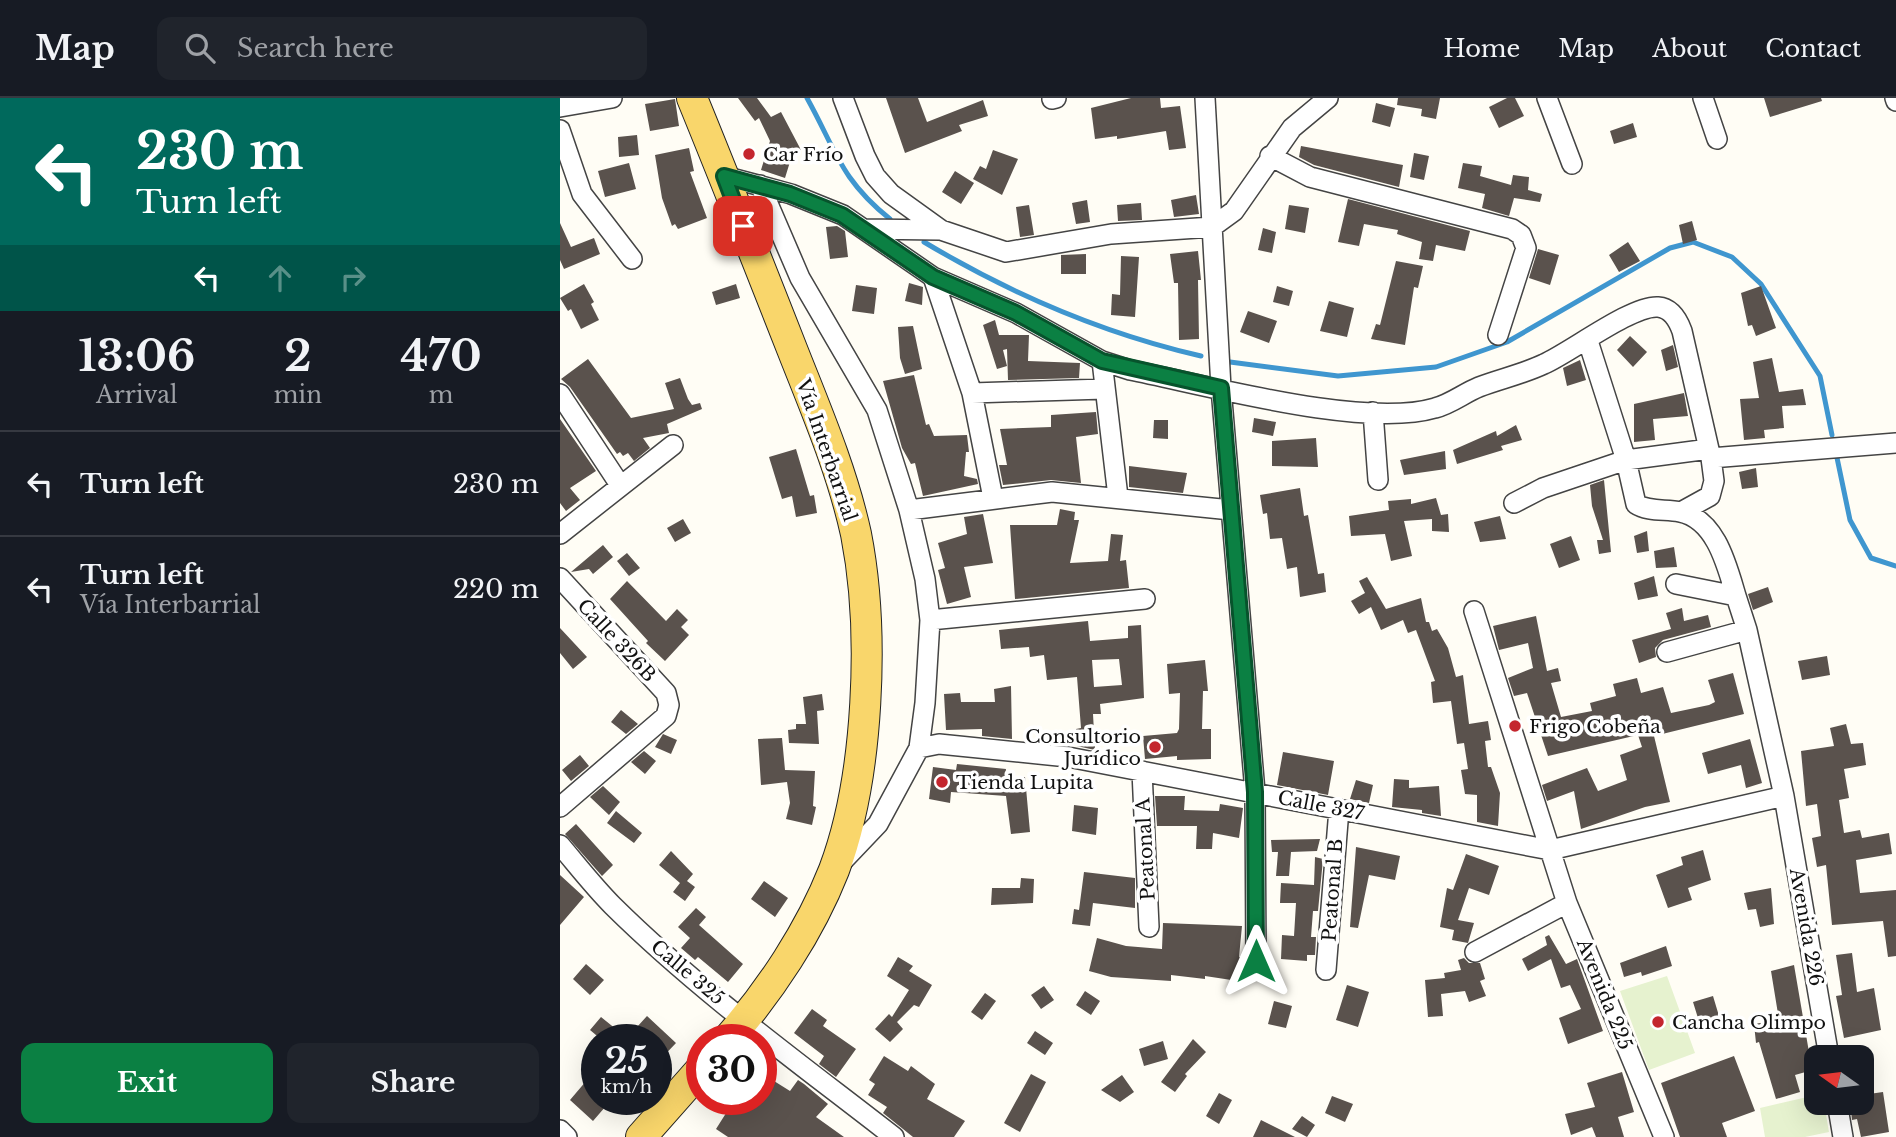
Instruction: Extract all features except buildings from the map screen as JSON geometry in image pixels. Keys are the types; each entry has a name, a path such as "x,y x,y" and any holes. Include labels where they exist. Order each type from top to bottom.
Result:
{"main road":[{"name":"Vía Interbarrial","path":"692,98 831,448 856,535 866,627 864,709 848,816 834,869 801,935 740,1024"},
{"path":"641,1137 686,1086"}],"street":[{"path":"560,107 612,98"},
{"path":"843,98 875,176 911,211 941,230 1006,252 1111,234 1212,227 1234,211 1292,128 1328,98"},
{"path":"1205,98 1221,388 1255,792 1256,961"},
{"path":"1546,98 1572,164"},
{"path":"1703,98 1717,139"},
{"path":"560,130 582,194 632,259"},
{"path":"1270,156 1310,177 1512,229 1521,235 1526,248 1498,335"},
{"path":"724,176 817,204 864,229 933,277 1016,313 1102,361 1322,408 1406,414 1437,408 1479,387 1544,365 1647,308 1661,307 1676,316 1682,331 1710,454 1714,481 1710,496 1681,512 1640,507 1636,504 1626,460 1588,341"},
{"path":"760,185 800,278 877,410 909,510 925,579 929,620 925,703 919,748 878,824 834,869"},
{"path":"864,229 941,230"},
{"path":"933,277 972,394 993,498"},
{"path":"1102,361 1118,497"},
{"path":"972,394 1104,388"},
{"path":"560,394 620,485"},
{"path":"1373,412 1378,480"},
{"path":"1514,503 1543,488 1626,460 1896,443"},
{"path":"560,534 673,445"},
{"path":"909,510 1052,492 1231,510"},
{"name":"Avenida 226","path":"1681,512 1706,528 1716,542 1747,631 1784,796 1827,1045"},
{"name":"Calle 326B","path":"560,578 666,693 669,705 666,716 560,807"},
{"path":"1676,584 1736,596"},
{"path":"929,620 1144,599"},
{"name":"Avenida 225","path":"1474,611 1567,903 1664,1137"},
{"path":"1667,652 1747,631"},
{"name":"Calle 327","path":"919,748 939,744 1068,757 1550,850 1784,796"},
{"name":"Peatonal A","path":"1142,771 1149,926"},
{"name":"Peatonal B","path":"1326,970 1339,809"},
{"name":"Calle 325","path":"560,845 612,905 730,1024"},
{"path":"1475,952 1567,903"},
{"name":"Calle 325","path":"777,1058 894,1137"},
{"path":"1838,1115 1840,1136"},
{"path":"560,1130 567,1137"}],"green space":[{"name":"Cancha Olimpo","path":"1667,976 1695,1053 1649,1070 1620,991"},
{"path":"1804,1098 1804,1115 1826,1115 1829,1132 1805,1137 1765,1137 1760,1108"}],"waterway":[{"path":"807,98 849,177 890,219"},
{"path":"924,242 990,279 1092,324 1201,356"},
{"path":"1230,362 1338,376 1436,367 1507,342 1670,248 1693,242 1732,257 1761,284 1820,376 1832,435"},
{"path":"1836,453 1850,520 1871,558 1896,566"}],"place":[{"name":"Car Frío","path":"749,154"},
{"name":"Frigo Cobeña","path":"1515,726"},
{"name":"Consultorio Jurídico","path":"1155,747"},
{"name":"Tienda Lupita","path":"942,782"},
{"name":"Cancha Olimpo","path":"1658,1022"}],"route":[{"path":"743,226 724,176 790,194 842,215 933,277 1016,313 1102,361 1130,370 1221,388 1255,792 1256,961"}]}
